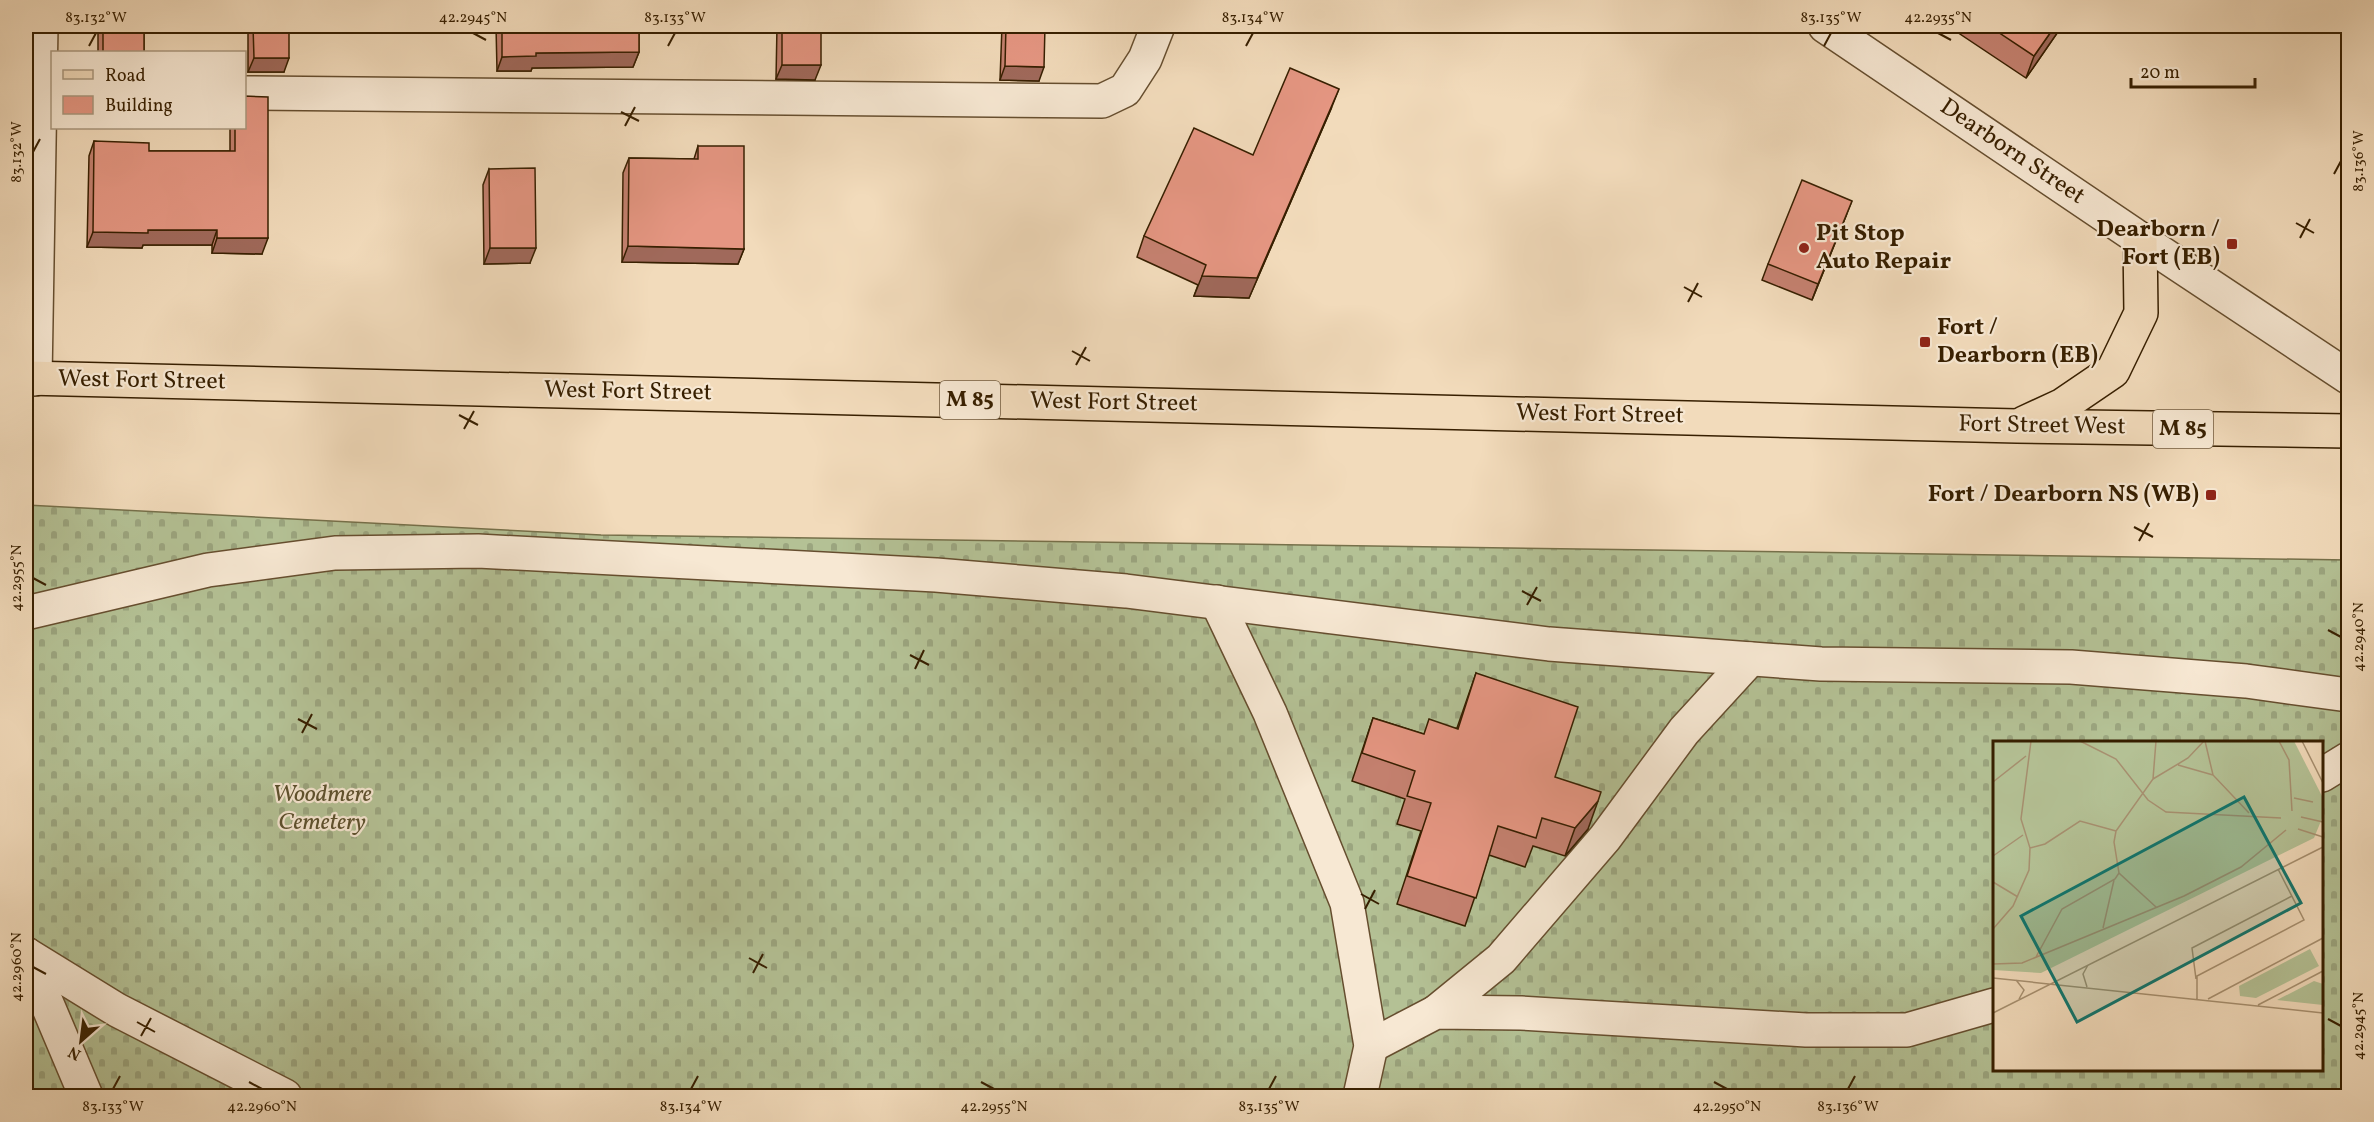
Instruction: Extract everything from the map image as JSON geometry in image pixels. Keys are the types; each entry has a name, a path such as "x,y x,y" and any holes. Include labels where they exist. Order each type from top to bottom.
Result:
{"main road":[{"path":"2017,426 2063,405 2113,371 2141,314 2140,239"},
{"name":"West Fort Street","path":"30,378 1915,422"},
{"name":"Fort Street West","path":"1915,422 2017,426 2349,431"}],"street":[{"path":"30,378 46,92 41,26"},
{"path":"246,93 1102,100 1125,90 1145,58 1158,26"},
{"name":"Dearborn Street","path":"1825,26 2349,377"},
{"path":"26,612 208,570 335,553 478,551 936,574 1126,591 1549,644 1821,664 2071,667 2246,681 2349,694"},
{"path":"1217,602 1270,713 1347,903 1371,1046 1360,1096"},
{"path":"1371,1046 1436,1011 1501,959 1605,838 1684,731 1750,659"},
{"path":"2323,774 2349,759"},
{"path":"26,954 86,1096"},
{"path":"26,954 117,1010 285,1096"},
{"path":"1436,1011 1521,1013 1806,1030 1907,1030 1993,1006"}],"green space":[{"name":"Woodmere Cemetery","path":"26,505 601,535 2348,560 2348,1096 26,1096"}],"building":[{"path":"103,26 144,26 144,51 103,51"},
{"path":"253,26 289,26 289,58 254,58"},
{"path":"502,26 639,26 639,52 536,53 536,56 502,57"},
{"path":"782,26 821,26 821,65 782,65"},
{"path":"1006,26 1045,26 1044,67 1005,66"},
{"path":"1989,26 2055,26 2034,56"},
{"path":"1290,68 1339,89 1257,278 1202,276 1206,265 1144,236 1194,128 1253,155"},
{"path":"246,96 268,97 268,238 217,238 217,230 148,230 148,233 93,232 94,141 149,143 149,151 235,151 235,129 246,129"},
{"path":"698,146 744,146 744,249 628,246 629,158 698,159"},
{"path":"535,168 536,248 490,248 489,169"},
{"name":"Pit Stop Auto Repair","path":"1802,180 1852,201 1818,284 1768,264"},
{"path":"1476,673 1578,707 1555,777 1601,792 1598,801 1575,828 1542,818 1536,838 1498,826 1476,898 1407,876 1431,803 1407,796 1415,771 1362,753 1373,718 1424,734 1429,719 1458,729"}],"place":[{"name":"Dearborn / Fort (EB)","path":"2232,244"},
{"name":"Pit Stop Auto Repair","path":"1804,248"},
{"name":"Fort / Dearborn (EB)","path":"1925,342"},
{"name":"Fort / Dearborn NS (WB)","path":"2211,495"}]}
